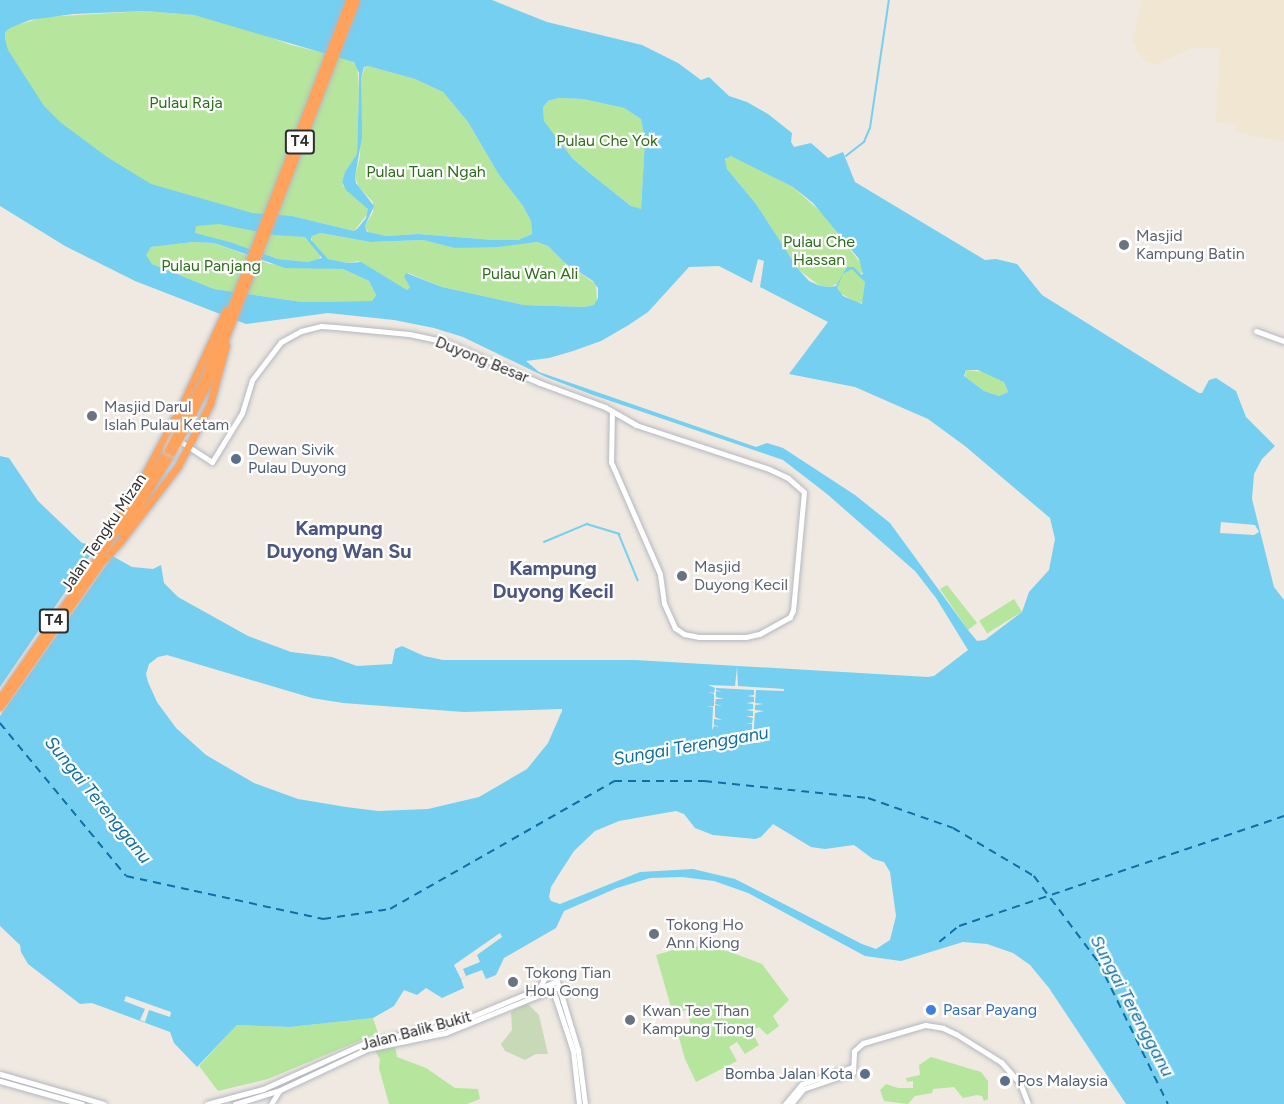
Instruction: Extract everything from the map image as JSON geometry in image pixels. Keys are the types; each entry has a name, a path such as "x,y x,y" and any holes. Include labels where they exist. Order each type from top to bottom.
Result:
{"highway":[{"name":"T4","path":"322,79 349,0"},
{"name":"T4","path":"217,349 244,287 322,79 356,0"},
{"name":"T4","path":"217,349 235,296 274,203"},
{"name":"Jalan Tengku Mizan","path":"0,707 99,565 200,402 217,349"},
{"path":"125,523 167,433 217,349"},
{"path":"125,523 166,483 188,447 210,404 217,349"},
{"name":"Jalan Tengku Mizan","path":"0,698 107,544 108,535 125,523"}],"street":[{"name":"Duyong Besar","path":"188,447 212,462 237,421 252,380 286,339 301,331 321,326 409,334 443,342 612,411 636,425 780,473 804,492 793,610 790,617 759,634 746,637 707,638 684,634 675,628 669,619 660,574 611,462 612,411"},
{"path":"1256,331 1284,341"},
{"path":"167,433 188,447"},
{"path":"547,974 540,991 557,1000"},
{"path":"555,985 557,1000 573,1051 579,1104"},
{"path":"555,985 578,1050 585,1104"},
{"name":"Jalan Balik Bukit","path":"207,1104 261,1090 365,1043 454,1023 555,985"},
{"name":"Jalan Balik Bukit","path":"235,1104 280,1090 367,1049 445,1033 540,991"},
{"path":"853,1069 854,1051 868,1040 925,1025 940,1027 1001,1062 1020,1083 1028,1104"},
{"path":"785,1104 802,1084 853,1069"},
{"path":"791,1104 803,1089 853,1069"},
{"path":"0,1074 104,1104"},
{"path":"0,1081 82,1104"},
{"path":"261,1090 269,1104 280,1090"}],"shaded area":[{"path":"1142,0 1284,0 1284,142 1236,132 1236,124 1216,122 1220,48 1192,48 1157,64 1147,62 1138,53 1133,39"}],"green space":[{"name":"Pulau Raja","path":"145,11 194,15 248,29 291,45 349,59 357,65 359,88 357,155 345,172 342,182 343,186 366,205 369,212 354,231 292,216 297,235 305,237 312,244 312,236 321,233 370,242 423,240 456,248 537,242 548,246 565,263 596,284 597,302 584,307 524,305 442,287 408,273 404,277 410,287 407,290 358,261 347,263 333,261 321,255 318,261 308,262 278,259 233,243 42,210 0,30 44,17"},
{"name":"Pulau Tuan Ngah","path":"365,67 415,79 443,92 468,122 499,175 523,206 531,221 532,234 518,240 493,240 418,234 386,236 369,234 365,226 373,212 373,202 359,187 355,177 360,156 361,78"},
{"name":"Pulau Che Yok","path":"559,98 583,99 624,108 641,119 645,140 641,209 635,209 573,159 551,132 544,121 543,107 548,101"},
{"name":"Pulau Che Hassan","path":"728,156 735,157 793,187 822,213 862,265 861,275 865,282 863,303 856,302 840,293 837,288 839,283 830,287 820,286 799,270 756,204 727,169 724,162"},
{"name":"Pulau Panjang","path":"193,242 214,243 270,264 343,269 369,281 376,295 372,301 302,302 214,289 152,264 145,255 151,247"},
{"path":"966,370 986,372 998,378 1004,382 1008,392 999,396 984,391 965,377"},
{"path":"947,585 977,623 968,630 940,589"},
{"path":"1014,599 1022,612 987,633 979,621"},
{"path":"717,947 762,964 789,1000 773,1016 779,1026 767,1035 759,1027 751,1031 759,1045 745,1054 737,1042 729,1047 737,1061 696,1082 685,1059 678,1034 692,1030 687,1010 673,1014 656,955 680,948"},
{"path":"527,1003 539,1015 548,1054 536,1054 525,1060 505,1051 501,1044 512,1030 511,1012"},
{"path":"373,1018 378,1033 268,1079 218,1091 199,1066 237,1025 290,1027"},
{"path":"395,1046 397,1057 426,1068 455,1088 478,1089 480,1099 467,1104 389,1104 379,1068 380,1059 375,1051"},
{"path":"931,1057 981,1072 988,1081 988,1099 984,1101 982,1096 977,1095 963,1098 954,1087 933,1089 932,1093 915,1096 908,1104 884,1101 880,1090 886,1084 898,1088 913,1088 913,1081 907,1082 906,1078 920,1075 919,1065"}],"water":[{"name":"Sungai Terengganu","path":"0,0 492,0 547,22 642,45 678,63 701,80 709,77 729,96 747,102 768,114 792,133 791,142 794,147 811,143 828,158 843,152 855,182 985,260 996,259 1017,264 1042,295 1199,393 1202,393 1209,380 1216,378 1236,391 1246,417 1275,446 1262,459 1254,474 1252,499 1274,587 1284,600 1284,1104 1126,1104 1049,988 1030,965 1013,953 987,944 963,942 901,961 865,956 748,893 714,881 682,877 650,878 617,888 564,911 556,928 504,958 496,975 486,979 482,970 466,976 461,979 464,988 442,998 426,988 417,995 404,990 394,1006 373,1018 290,1027 237,1025 197,1067 174,1043 170,1032 92,1003 80,1004 28,964 20,945 0,926 0,456 9,458 38,501 82,543 93,545 132,567 153,569 161,565 164,583 178,597 248,636 291,652 332,657 357,666 392,664 395,649 402,646 424,656 443,660 635,660 928,677 934,676 968,650 936,598 915,571 827,494 783,460 593,395 546,377 463,337 434,328 394,320 328,313 246,324 135,281 65,246 0,206","holes":["145,11 194,15 354,62 359,73 357,154 345,172 342,182 346,190 368,209 366,218 354,231 292,216 252,213 151,184 107,157 60,122 44,106 8,50 5,39 5,32 10,28 30,20 73,14","368,66 415,79 443,92 468,122 499,175 523,206 531,221 532,234 518,240 493,240 418,234 386,236 367,232 365,226 374,206 356,183 355,177 362,137 361,78 364,67","559,98 583,99 624,108 641,119 645,140 641,209 631,206 573,159 544,121 543,107 548,101","731,156 793,187 813,203 859,259 863,274 861,275 854,267 847,267 836,286 820,286 809,281 799,270 756,204 727,169 725,159","219,224 275,235 305,237 322,258 308,262 278,259 233,243 195,233 196,226","321,233 370,242 423,240 455,248 498,247 537,242 548,246 565,263 593,281 598,288 598,298 594,305 584,307 524,305 442,287 406,273 404,277 410,287 407,290 361,262 347,263 328,259 311,240 312,236","193,242 214,243 285,268 343,269 369,281 376,295 372,301 302,302 214,289 152,264 146,255 151,247","758,259 764,261 760,287 828,322 789,374 855,387 928,419 965,446 1050,518 1055,539 1049,570 1029,592 1022,612 985,640 977,641 890,523 855,495 783,448 767,443 756,447 539,372 526,361 549,358 601,341 648,312 689,267 719,266 752,283","852,269 865,282 862,304 843,296 837,288 843,274","966,370 978,370 1004,382 1008,392 999,396 984,391 964,376","167,655 312,698 343,703 464,712 562,709 562,711 548,743 527,769 479,797 428,809 378,811 298,799 254,783 206,755 176,728 157,702 146,674 149,664 158,657","676,811 684,814 695,828 713,835 755,839 761,837 773,824 811,847 825,849 854,845 873,859 884,862 890,872 896,916 890,940 876,949 735,879 693,869 640,872 560,904 551,901 549,897 551,887 574,851 595,831 619,821"]}],"pier":[{"path":"1221,522 1255,525 1259,532 1254,535 1220,533"},
{"path":"98,544 114,554 0,716 0,687"},
{"path":"737,667 738,686 784,689 784,691 756,690 755,703 764,704 755,705 755,710 764,711 755,713 753,741 762,743 744,742 751,741 744,736 752,737 752,731 745,731 752,730 752,724 746,723 752,723 753,718 746,716 753,716 753,711 746,710 753,709 753,704 746,703 754,702 754,697 747,696 754,695 754,690 716,688 722,692 716,691 716,697 724,699 716,699 715,704 723,706 715,705 715,717 722,720 714,719 714,725 720,727 714,726 712,730 713,707 707,707 714,706 714,694 708,692 714,693 715,688 708,685 735,686"},
{"path":"500,933 502,937 477,955 480,962 463,969 466,976 461,979 454,965"},
{"path":"126,996 171,1012 170,1017 149,1010 145,1022 140,1020 145,1009 124,1001"}],"waterway":[{"path":"846,156 864,142 870,128 889,0"},
{"path":"544,542 587,524 619,534 638,580"}],"ferry route":[{"path":"0,723 126,876 323,919 390,909 614,781 704,781 868,798 953,828 1034,876 1099,963 1168,1104"},
{"path":"939,942 959,926 1284,816"}],"place":[{"name":"Masjid Kampung Batin","path":"1124,245"},
{"name":"Masjid Darul Islah Pulau Ketam","path":"92,416"},
{"name":"Dewan Sivik Pulau Duyong","path":"236,459"},
{"name":"Masjid Duyong Kecil","path":"682,576"},
{"name":"Tokong Ho Ann Kiong","path":"654,934"},
{"name":"Tokong Tian Hou Gong","path":"513,982"},
{"name":"Pasar Payang","path":"931,1010"},
{"name":"Kwan Tee Than Kampung Tiong","path":"630,1020"},
{"name":"Bomba Jalan Kota","path":"865,1074"},
{"name":"Pos Malaysia","path":"1005,1081"}],"district":[{"name":"Kampung Duyong Wan Su","path":"339,540"},
{"name":"Kampung Duyong Kecil","path":"553,580"}],"park label":[{"name":"Pulau Wan Ali","path":"530,274"}]}
